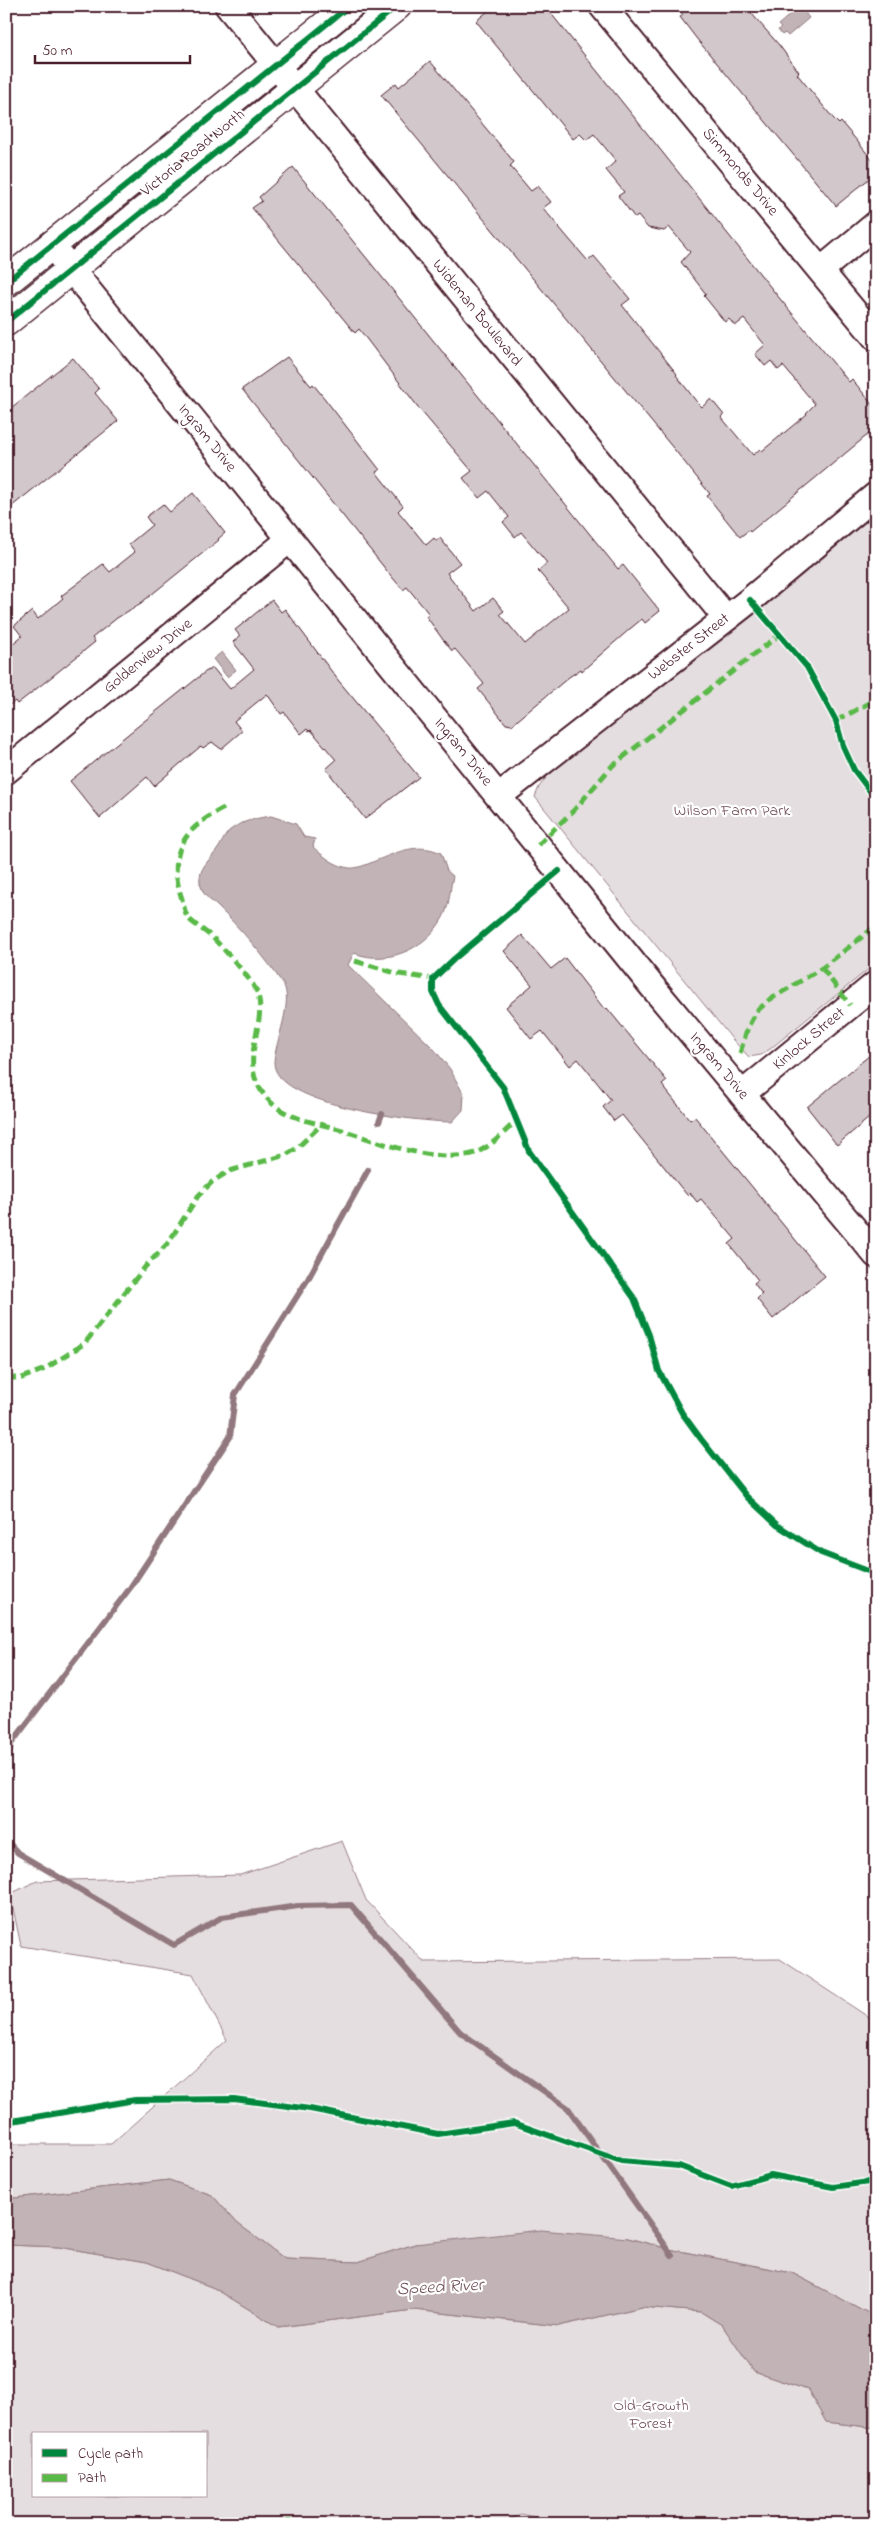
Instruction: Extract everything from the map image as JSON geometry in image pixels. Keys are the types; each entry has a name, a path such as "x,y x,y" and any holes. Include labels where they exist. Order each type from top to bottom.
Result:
{"main road":[{"name":"Victoria Road North","path":"6,282 52,247 349,6"},
{"name":"Victoria Road North","path":"6,322 397,6"}],"street":[{"name":"Wideman Boulevard","path":"228,6 726,618"},
{"name":"Simmonds Drive","path":"602,6 876,338"},
{"path":"821,270 876,224"},
{"name":"Ingram Drive","path":"52,247 289,540 876,1255"},
{"name":"Webster Street","path":"499,796 726,618 876,495"},
{"name":"Goldenview Drive","path":"6,771 289,540"},
{"name":"Kinlock Street","path":"742,1094 876,984"}],"green space":[{"name":"Wilson Farm Park","path":"876,513 876,963 770,1049 761,1055 749,1057 733,1040 535,797 539,787 549,774"},
{"path":"342,1841 366,1900 424,1962 780,1959 876,2022 876,2317 792,2273 669,2249 628,2238 415,2244 358,2262 285,2259 237,2223 212,2195 169,2180 6,2199 6,2144 111,2144 227,2040 193,1974 21,1946 10,1894 37,1881 240,1875"},
{"name":"Old-Growth Forest","path":"6,2245 59,2247 147,2262 214,2288 278,2327 414,2310 559,2326 642,2307 701,2312 722,2325 754,2372 808,2390 826,2422 876,2428 876,2524 564,2524 521,2514 503,2524 6,2524"}],"water":[{"path":"800,6 809,18 788,36 785,33 782,35 778,30 781,28 778,25"},
{"path":"222,652 236,670 227,677 213,659"},
{"path":"271,816 296,824 304,837 315,839 313,847 329,860 344,867 359,867 416,848 424,848 441,853 447,871 453,876 446,911 440,923 431,934 408,950 395,955 368,957 354,953 348,965 434,1049 450,1069 464,1095 463,1110 452,1122 381,1115 351,1108 321,1100 297,1090 280,1077 274,1062 285,1011 286,991 283,984 244,934 205,895 200,883 201,873 205,865 229,831 244,822"},
{"name":"Speed River","path":"169,2180 212,2195 237,2223 285,2259 358,2262 415,2244 541,2230 628,2238 669,2249 792,2273 876,2317 876,2428 826,2422 808,2390 754,2372 722,2325 701,2312 642,2307 559,2326 414,2310 278,2327 214,2288 147,2262 59,2247 6,2245 6,2199"}],"building":[{"path":"494,6 545,6 776,294 849,382 852,379 876,409 876,428 750,532 749,530 740,537 707,496 710,494 678,454 381,95 396,83 399,87 430,61 514,162 510,166 531,191 538,186 551,202 543,208 569,239 588,261 594,256 630,299 622,305 696,401 702,407 711,399 724,415 721,417 753,455 760,449 762,451 807,414 815,404 783,366 778,370 771,361 765,366 755,354 765,345 744,319 735,326 729,319 725,322 704,296 706,294 681,262 690,252 669,227 664,231 648,228 638,216 635,218 618,196 624,192 606,170 616,161 594,134 586,140 580,134 573,139 476,21"},
{"path":"676,6 745,6 779,45 799,72 797,74 833,118 839,124 841,122 858,142 876,165 876,173 836,206 696,38 680,17 683,15"},
{"path":"293,167 618,569 623,565 660,611 645,623 642,619 582,671 581,669 569,677 512,725 506,724 478,689 484,684 455,649 452,651 441,637 426,616 429,614 407,587 403,590 387,571 242,389 287,357 311,386 313,384 380,470 376,472 403,506 398,511 426,545 434,538 436,541 440,538 460,563 447,573 476,611 493,598 504,611 500,614 525,644 569,608 538,571 547,563 521,532 515,537 503,522 509,517 488,491 479,498 463,478 472,471 421,411 359,329 355,333 252,208 262,201 259,197"},
{"path":"73,358 99,389 95,393 118,421 6,511 6,412"},
{"path":"193,493 225,533 219,540 141,603 117,618 92,638 95,642 54,675 17,704 15,701 6,708 6,649 22,636 14,626 32,611 38,619 63,598 61,596 103,564 110,572 135,552 129,544 152,525 146,517 163,504 170,512"},
{"path":"272,600 281,612 285,609 338,680 419,777 365,819 326,769 336,760 311,730 307,729 301,734 284,712 281,714 267,694 234,721 242,731 221,749 212,742 203,748 201,746 154,786 147,777 100,818 70,781 205,672 213,668 230,689 254,669 233,642 240,636 235,630"},
{"path":"522,935 551,969 565,958 605,1010 607,1008 667,1081 662,1085 690,1120 695,1117 825,1276 773,1319 757,1299 762,1294 754,1283 758,1280 729,1244 735,1239 701,1199 697,1202 690,1193 687,1195 622,1115 614,1121 603,1107 611,1100 578,1059 570,1066 542,1031 531,1039 506,1007 532,985 504,951"},
{"path":"876,1050 876,1112 837,1145 807,1107"}],"waterway":[{"path":"379,1122 382,1114"},
{"path":"6,1769 11,1744 130,1588 230,1437 235,1395 308,1279 368,1170"},
{"path":"6,1840 18,1853 174,1945 222,1917 298,1906 351,1905 460,2032 568,2108 672,2255"}],"marked path":[{"path":"538,845 574,810 613,765 779,635"},
{"path":"836,721 876,699"},
{"path":"224,808 199,824 183,843 178,854 176,866 177,880 188,918 211,936 244,973 257,992 260,1014 254,1049 254,1073 258,1085 268,1099 281,1110 303,1120 342,1130 387,1145 436,1155 451,1156 474,1153 488,1146 516,1121"},
{"path":"740,1053 748,1027 756,1012 769,1000 822,968 876,926"},
{"path":"355,961 399,974 433,979"},
{"path":"822,968 850,1005"},
{"path":"6,1378 22,1378 45,1369 85,1343 145,1267 168,1243 198,1196 212,1182 229,1171 286,1155 297,1148 322,1124"},
{"path":"289,2519 289,2524"}],"cycle path":[{"path":"6,282 349,6"},
{"path":"6,322 397,6"},
{"path":"750,600 807,667 836,721 843,746 854,770 876,799"},
{"path":"559,871 454,959 433,979 433,992 439,1005 503,1087 529,1151 634,1298 649,1335 659,1371 682,1413 701,1439 747,1497 777,1525 821,1553 876,1574"},
{"path":"6,2122 135,2100 234,2099 310,2109 438,2134 514,2123 621,2161 679,2166 731,2186 771,2175 833,2187 876,2181"}]}
